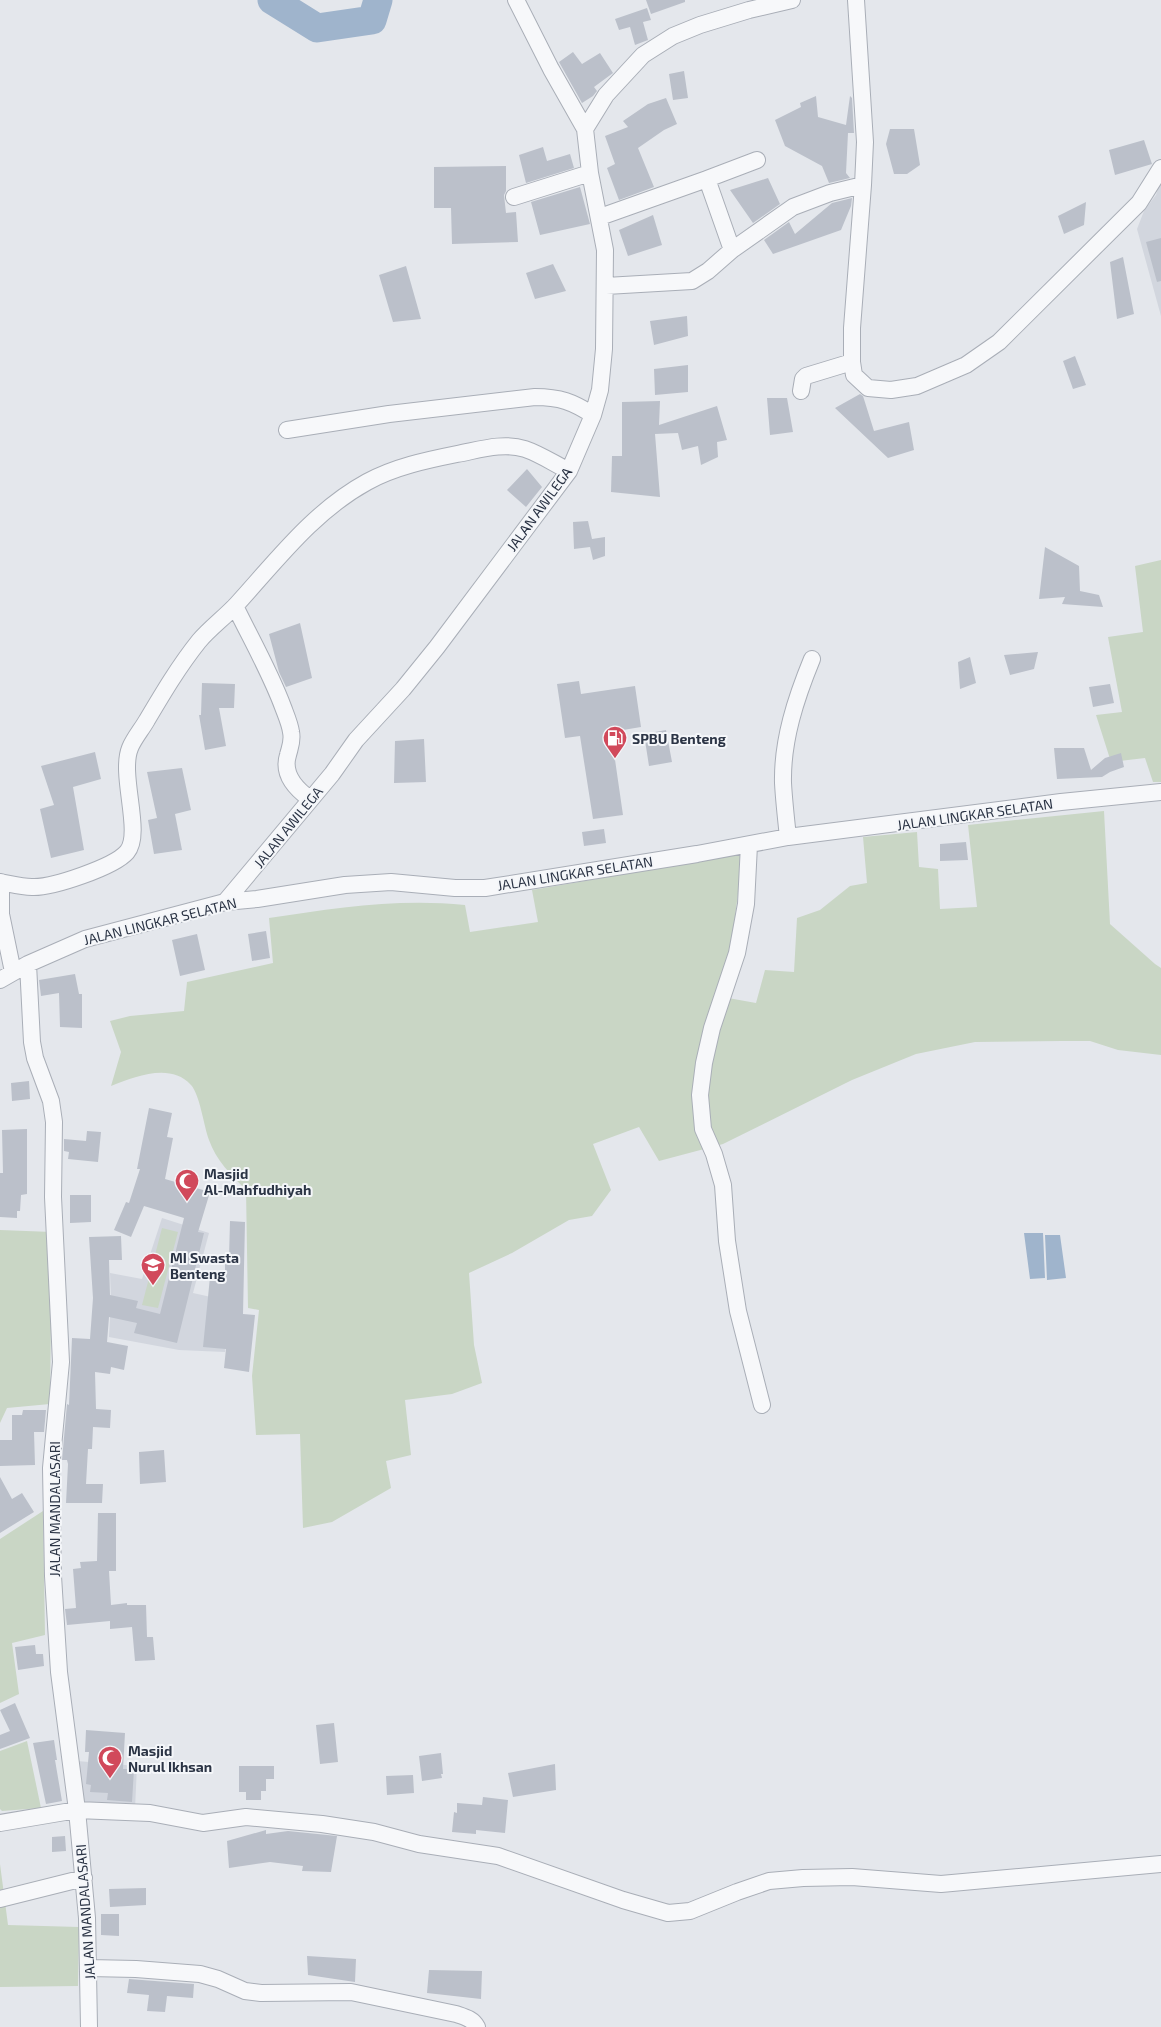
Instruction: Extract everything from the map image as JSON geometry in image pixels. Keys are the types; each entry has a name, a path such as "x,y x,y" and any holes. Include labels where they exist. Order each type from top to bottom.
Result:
{"street":[{"path":"516,0 551,69 585,129 606,94 643,55 673,36 700,25 749,10 792,0"},
{"path":"856,0 865,142 852,328 852,362 854,375 868,388 891,390 917,386 966,365 999,342 1139,203 1161,168"},
{"name":"JALAN AWILEGA","path":"225,902 332,774 356,740 403,689 437,647 569,471 593,415 600,390 604,350 605,250 590,174 585,129"},
{"path":"600,218 757,160"},
{"path":"514,197 590,174"},
{"path":"708,179 732,250"},
{"path":"606,286 692,280 708,271 732,250 793,207 830,193 863,185"},
{"path":"801,391 803,379 806,376 852,362"},
{"path":"287,430 389,414 535,397 554,397 566,400 593,415"},
{"path":"7,976 0,882 34,887 56,884 85,874 126,854 131,846 132,834 127,780 130,748 172,679 200,640 235,606 294,540 330,505 368,481 392,471 434,459 490,447 512,446 526,449 569,471"},
{"path":"235,606 276,689 291,731 292,741 287,757 287,770 299,791 310,799"},
{"path":"788,838 783,782 787,743 792,712 812,659"},
{"name":"JALAN LINGKAR SELATAN","path":"7,976 28,964 85,939 225,902 257,900 345,885 391,882 455,888 485,888 788,838 1061,802 1161,792"},
{"path":"749,845 746,904 737,952 712,1028 704,1063 700,1095 703,1129 714,1154 722,1185 727,1241 738,1311 762,1405"},
{"name":"JALAN MANDALASARI","path":"28,964 32,1042 35,1058 51,1101 54,1122 53,1197 61,1362 51,1468 53,1576 59,1672 84,1878 89,1968 89,2027"},
{"path":"0,1823 77,1810 150,1813 203,1823 246,1817 322,1824 374,1832 419,1844 498,1856 537,1868 623,1900 668,1913 690,1911 769,1881 852,1877 941,1884 1161,1864"},
{"path":"0,1899 84,1878"},
{"path":"89,1968 136,1969 200,1974 218,1979 245,1991 262,1993 351,1992 456,2014 475,2022 477,2027"}],"shaded area":[{"path":"1161,179 1161,316 1137,229 1144,211 1156,195"},
{"name":"MI Swasta Benteng","path":"162,1218 209,1233 193,1293 229,1301 225,1352 179,1350 109,1337 110,1273 142,1279"},
{"path":"77,1761 137,1766 135,1809 92,1808 83,1802"}],"green space":[{"path":"1161,560 1161,782 1153,782 1145,758 1111,762 1096,715 1122,712 1108,637 1143,632 1135,566"},
{"path":"1104,811 1110,924 1161,968 1161,1055 1118,1050 1090,1041 975,1042 916,1054 852,1080 723,1144 659,1161 639,1127 593,1144 611,1190 592,1216 569,1220 512,1253 469,1273 474,1345 482,1383 452,1394 405,1400 411,1455 386,1461 391,1488 332,1522 303,1528 300,1434 256,1435 252,1376 259,1310 248,1308 246,1190 220,1161 212,1147 197,1096 191,1085 183,1078 173,1074 152,1074 111,1086 121,1052 110,1021 130,1016 184,1011 187,982 273,963 269,918 367,905 440,903 465,905 470,932 538,922 532,890 743,854 730,956 717,996 756,1003 765,970 794,972 797,918 820,910 850,886 867,883 863,837 917,832 919,867 938,869 940,909 977,907 968,825"},
{"path":"162,1228 178,1232 158,1308 142,1305"},
{"path":"0,1230 52,1232 50,1404 7,1408 0,1423"},
{"path":"43,1511 45,1635 12,1643 19,1694 0,1703 0,1539"},
{"path":"27,1741 41,1808 2,1811 0,1809 0,1751"},
{"path":"0,1864 8,1925 79,1927 78,1986 0,1987"}],"water":[{"path":"1024,1233 1043,1233 1045,1278 1030,1279"},
{"path":"1045,1235 1060,1235 1066,1278 1047,1280"}],"building":[{"path":"646,0 685,0 685,2 651,14"},
{"path":"647,8 651,20 643,22 648,40 635,45 630,27 619,30 615,19"},
{"path":"573,52 582,64 600,53 613,73 594,87 597,91 582,103 559,62"},
{"path":"684,71 688,98 673,100 669,74"},
{"path":"816,96 818,117 846,125 850,96 852,98 854,133 848,133 846,173 850,178 829,183 822,166 785,146 775,120 801,107 800,103"},
{"path":"666,98 677,124 664,130 638,148 654,187 619,200 607,168 615,164 605,136 628,127 623,121 648,104"},
{"path":"890,129 914,129 920,165 907,174 894,174 886,144"},
{"path":"1144,140 1152,164 1115,175 1109,150"},
{"path":"543,147 547,161 570,154 574,168 526,183 519,155"},
{"path":"506,166 506,191 504,195 506,213 516,212 518,242 452,244 451,208 434,208 434,167"},
{"path":"768,178 780,204 753,223 730,190"},
{"path":"580,187 590,224 540,235 531,202"},
{"path":"852,198 851,206 841,230 773,254 764,240 789,222 795,234 832,203"},
{"path":"1086,202 1084,225 1064,234 1058,216"},
{"path":"653,215 662,245 628,256 619,230"},
{"path":"1161,238 1161,281 1157,282 1146,242"},
{"path":"1123,257 1134,314 1117,319 1110,262"},
{"path":"553,264 566,291 535,299 526,273"},
{"path":"406,266 421,319 393,322 379,275"},
{"path":"687,316 688,336 654,345 650,321"},
{"path":"1075,356 1086,385 1073,389 1063,361"},
{"path":"688,365 688,392 655,395 654,369"},
{"path":"860,394 863,396 874,431 909,422 914,450 888,458 835,408"},
{"path":"767,398 787,398 793,432 770,435"},
{"path":"660,401 659,425 717,406 727,440 717,442 718,457 701,465 698,446 682,450 678,433 655,434 660,497 611,492 612,456 622,456 622,402"},
{"path":"527,469 542,487 526,507 507,490"},
{"path":"588,521 592,539 605,537 605,556 593,560 590,547 574,549 573,522"},
{"path":"1045,547 1079,566 1080,591 1099,595 1103,607 1062,604 1065,597 1039,599"},
{"path":"300,623 312,678 286,687 279,672 269,634"},
{"path":"1038,652 1034,669 1010,675 1004,655"},
{"path":"970,657 976,683 960,689 958,662"},
{"path":"579,681 581,694 635,686 641,727 611,732 623,815 593,819 580,736 565,738 557,684"},
{"path":"202,683 235,684 234,708 219,708 226,746 205,750 199,715 201,715"},
{"path":"1110,684 1114,703 1093,707 1089,687"},
{"path":"666,730 672,762 649,766 644,734"},
{"path":"424,739 426,782 394,783 395,741"},
{"path":"1054,748 1084,748 1091,770 1105,758 1121,753 1124,767 1102,777 1057,779"},
{"path":"95,752 101,779 73,787 84,850 51,858 40,809 54,805 41,766"},
{"path":"182,768 191,810 175,814 182,850 154,854 148,820 157,818 147,772"},
{"path":"604,829 606,843 584,846 582,832"},
{"path":"966,842 968,860 940,861 940,844"},
{"path":"266,931 270,958 252,961 248,934"},
{"path":"197,934 205,970 180,976 172,940"},
{"path":"75,974 79,994 82,994 82,1028 60,1027 59,993 41,996 39,980"},
{"path":"29,1081 30,1099 12,1101 11,1083"},
{"path":"149,1108 172,1113 167,1137 173,1138 165,1179 210,1192 198,1232 204,1233 177,1343 134,1333 137,1323 109,1317 107,1342 128,1346 124,1370 111,1367 110,1374 95,1372 96,1409 111,1410 110,1428 93,1427 92,1449 88,1449 86,1484 103,1484 102,1503 66,1503 68,1464 67,1460 62,1460 67,1404 69,1405 72,1338 90,1339 93,1298 89,1237 121,1236 122,1260 109,1260 110,1295 138,1301 136,1308 160,1314 184,1218 144,1206 131,1237 114,1230 126,1202 129,1203 140,1169 137,1169"},
{"path":"27,1129 27,1194 21,1195 20,1211 17,1211 17,1218 0,1217 0,1173 3,1173 2,1130"},
{"path":"87,1131 101,1132 98,1162 68,1159 69,1152 64,1151 64,1139 86,1141"},
{"path":"70,1195 91,1195 91,1222 70,1223"},
{"path":"230,1221 245,1222 243,1314 255,1315 249,1372 224,1368 226,1349 203,1347 210,1277 225,1278 225,1258 229,1258"},
{"path":"23,1410 46,1410 44,1432 34,1432 35,1465 0,1466 0,1440 12,1440 12,1415 22,1415"},
{"path":"164,1450 166,1482 140,1484 139,1452"},
{"path":"0,1477 12,1499 22,1493 34,1512 0,1533"},
{"path":"98,1513 116,1513 116,1571 109,1571 111,1605 127,1603 127,1605 146,1605 147,1637 153,1637 155,1660 135,1661 132,1627 110,1629 110,1621 67,1625 65,1609 76,1608 73,1569 81,1568 80,1562 97,1561"},
{"path":"35,1645 36,1654 43,1654 44,1666 18,1670 15,1647"},
{"path":"15,1703 30,1738 0,1749 0,1735 10,1731 0,1710"},
{"path":"334,1723 338,1762 320,1764 316,1725"},
{"path":"86,1730 125,1733 123,1769 134,1769 132,1802 107,1800 108,1793 90,1792 91,1785 86,1784 89,1752 85,1752"},
{"path":"54,1740 57,1760 55,1760 62,1801 46,1804 33,1743"},
{"path":"441,1753 442,1778 422,1781 419,1756"},
{"path":"555,1764 556,1790 513,1797 508,1773"},
{"path":"239,1766 274,1766 274,1779 266,1779 266,1791 261,1791 261,1800 246,1800 246,1792 239,1792"},
{"path":"413,1775 414,1793 387,1795 386,1776"},
{"path":"483,1797 508,1800 505,1833 476,1830 476,1834 452,1832 454,1812 457,1813 457,1803 482,1805"},
{"path":"266,1830 266,1834 288,1831 337,1836 331,1872 302,1871 303,1866 270,1862 229,1868 227,1841"},
{"path":"65,1836 66,1851 52,1852 52,1837"},
{"path":"146,1888 146,1905 110,1907 109,1889"},
{"path":"101,1914 119,1914 119,1936 101,1935"},
{"path":"307,1956 356,1959 355,1982 308,1975"},
{"path":"429,1970 482,1971 481,1999 427,1993"},
{"path":"129,1979 194,1984 193,1998 167,1996 165,2012 147,2011 149,1995 127,1993"}],"waterway":[{"path":"272,0 317,28 372,20 378,0"}],"place":[{"name":"SPBU Benteng","path":"615,759"},
{"name":"Masjid Al-Mahfudhiyah","path":"187,1202"},
{"name":"MI Swasta Benteng","path":"153,1286"},
{"name":"Masjid Nurul Ikhsan","path":"110,1779"}]}
